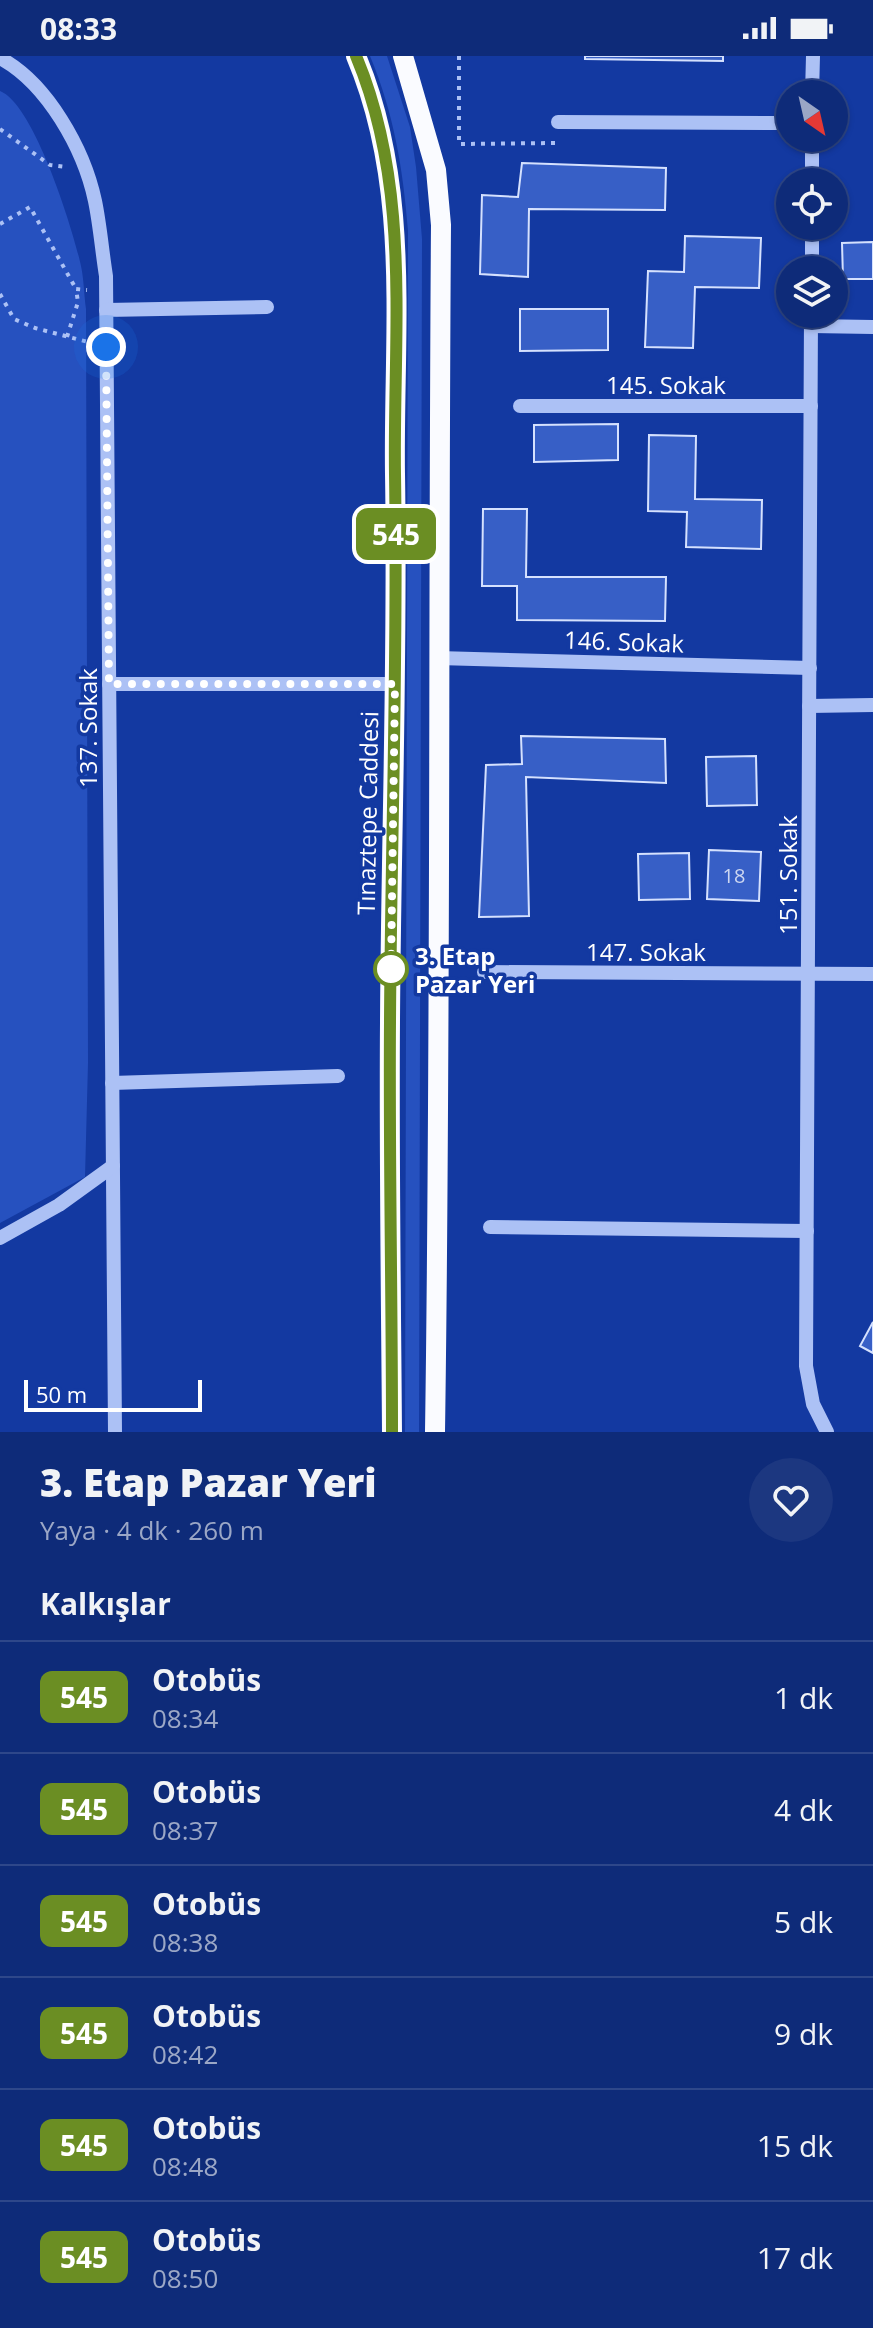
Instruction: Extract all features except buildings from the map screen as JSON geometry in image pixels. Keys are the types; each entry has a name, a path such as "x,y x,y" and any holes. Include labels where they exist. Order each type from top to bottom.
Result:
{"main road":[{"name":"Tınaztepe Caddesi","path":"356,56 389,169 396,225 395,684 390,1024 392,1432"},
{"path":"403,56 436,170 440,215 435,1432"}],"street":[{"path":"812,80 813,56"},
{"name":"137. Sokak","path":"0,58 33,81 58,115 84,169 95,198 106,292 115,1432"},
{"path":"558,122 776,123"},
{"path":"106,310 267,307"},
{"path":"848,324 873,327"},
{"name":"151. Sokak","path":"811,328 806,1366 813,1404 827,1432"},
{"name":"145. Sokak","path":"520,406 811,406"},
{"name":"146. Sokak","path":"438,658 810,668"},
{"path":"109,684 395,684"},
{"path":"809,706 873,705"},
{"name":"147. Sokak","path":"484,972 873,974"},
{"path":"112,1083 338,1076"},
{"path":"0,1238 59,1205 113,1166"},
{"path":"490,1227 807,1231"}],"path":[{"path":"459,56 459,144 557,143 558,122"},
{"path":"0,129 50,165 84,169"},
{"path":"0,224 30,207 76,289 78,302 67,337"},
{"path":"76,289 106,292"},
{"path":"0,294 14,319 35,328 106,347"}],"shaded area":[{"path":"370,56 387,56 410,127 422,239 419,1432 405,1432 408,231 396,142"},
{"path":"0,91 13,101 26,119 50,170 77,248 86,309 88,1063 85,1177 0,1223"}],"bus line":[{"name":"545","path":"356,56 389,169 396,225 394,422 397,619 390,1024 392,1432"}],"place":[{"name":"3. Etap Pazar Yeri","path":"391,969"}],"route":[{"path":"106,347 109,684 395,684 391,969"}]}
